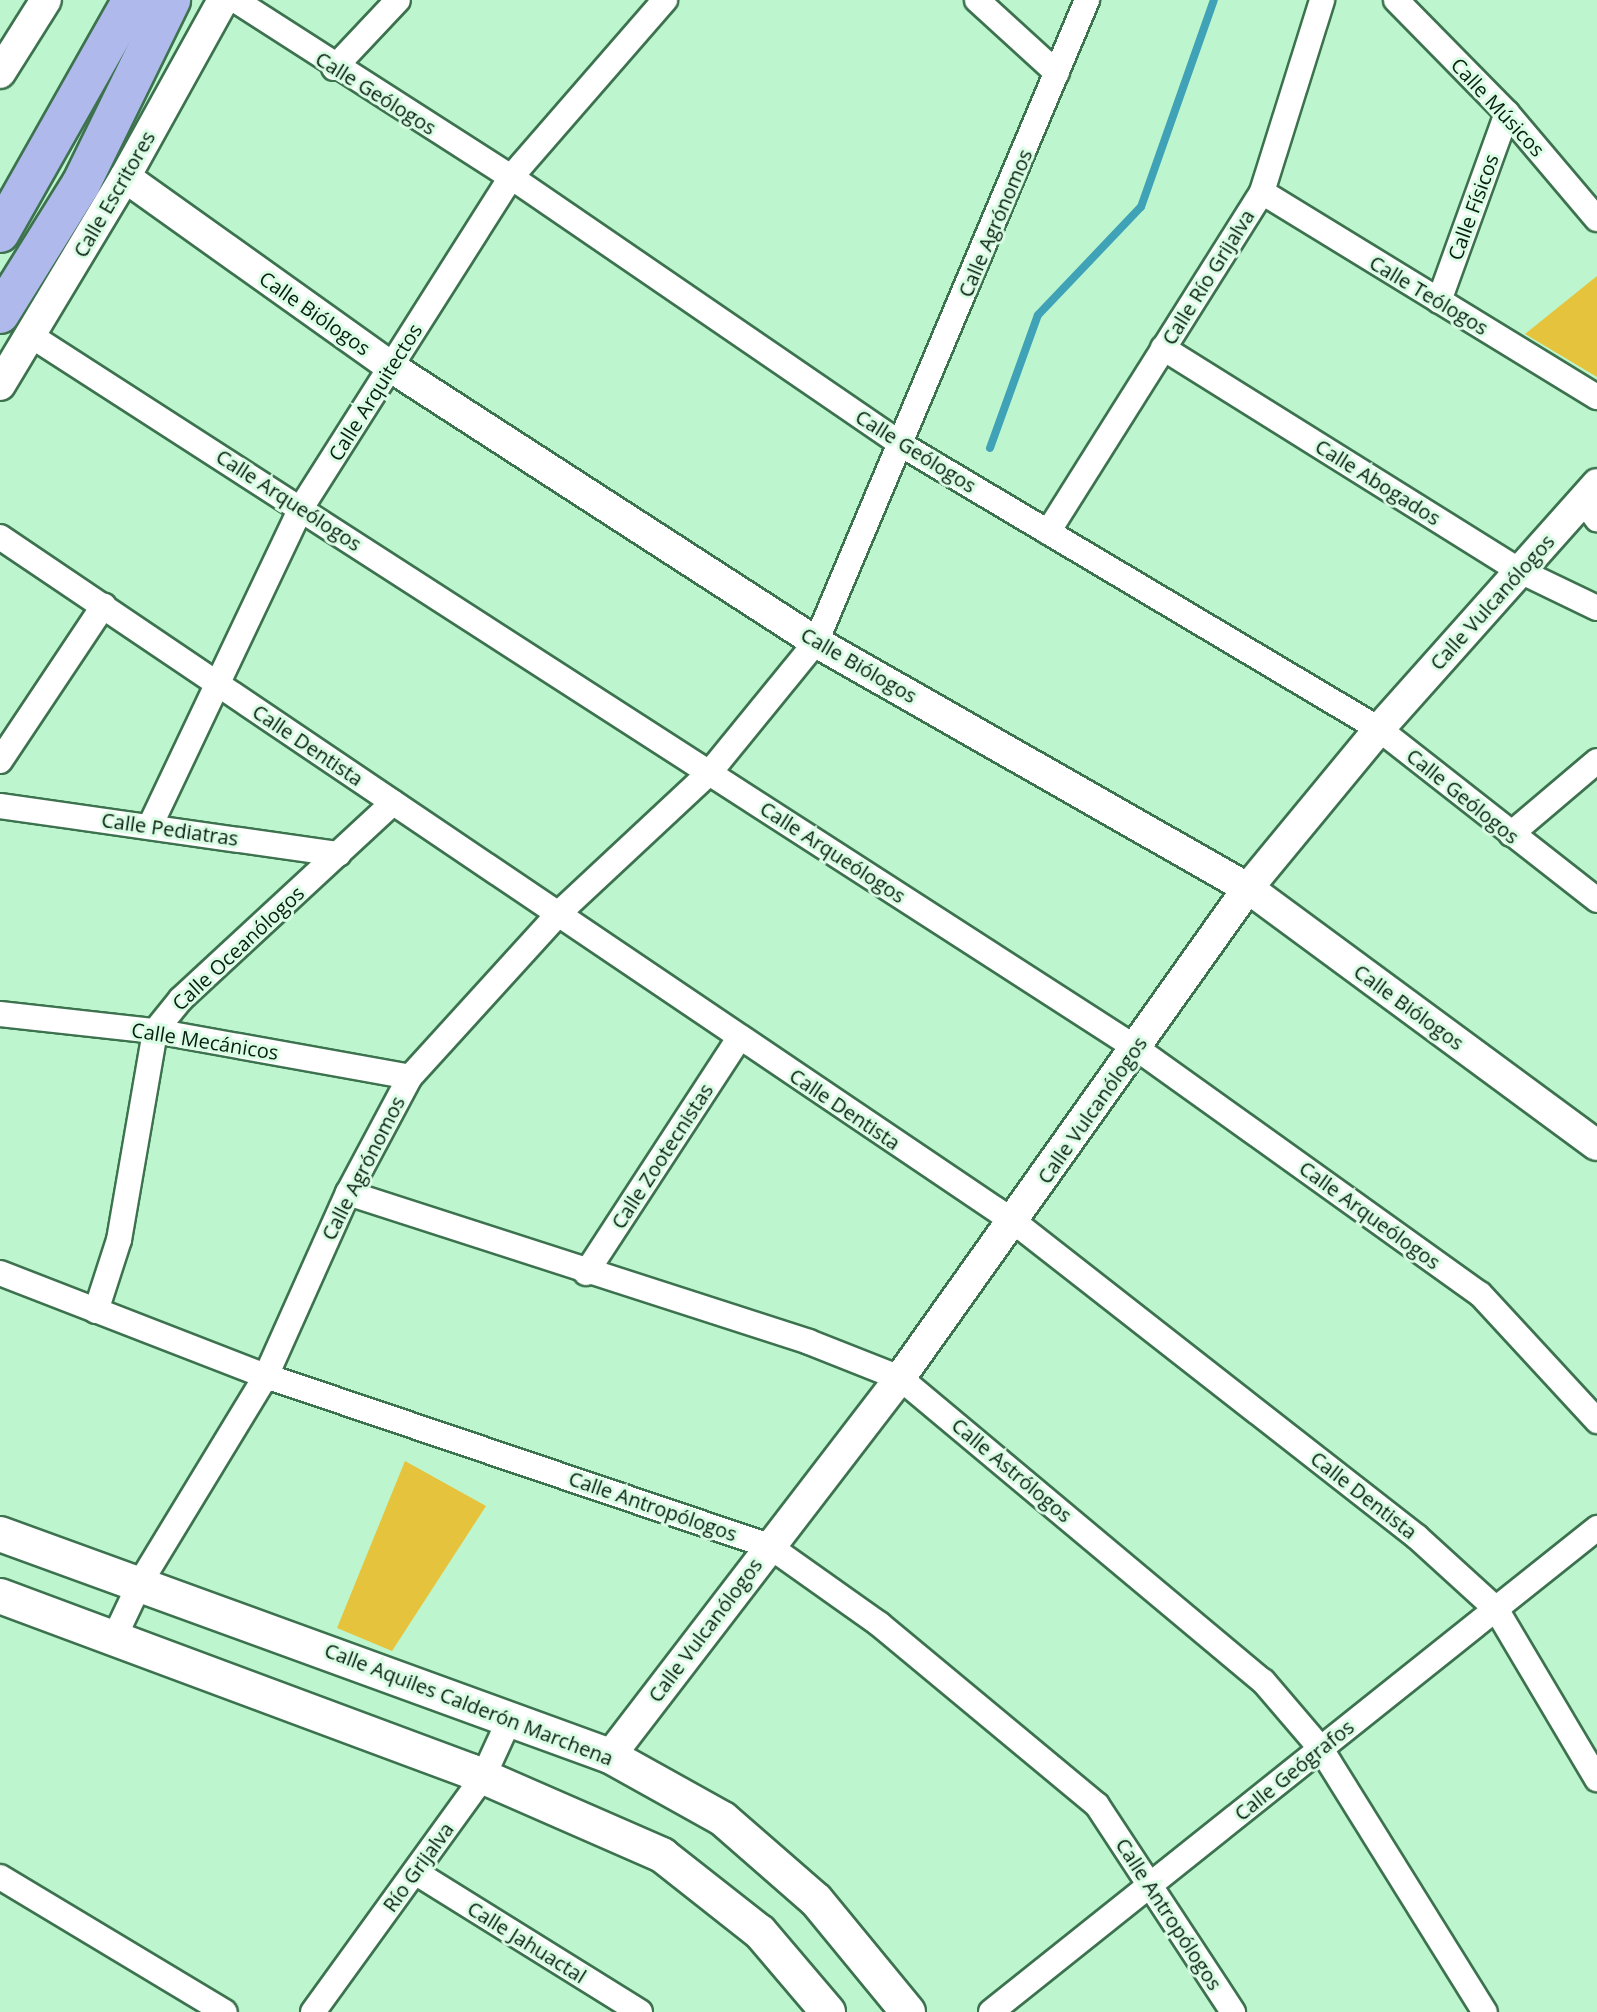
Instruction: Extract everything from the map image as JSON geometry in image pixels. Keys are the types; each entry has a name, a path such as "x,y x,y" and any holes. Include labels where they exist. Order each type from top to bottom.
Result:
{"main road":[{"path":"0,233 132,0"},
{"path":"15,325 171,0"},
{"name":"Calle Aquiles Calderón Marchena","path":"0,1534 511,1716 610,1756 723,1819 816,1900 908,2012"},
{"path":"0,1596 115,1636 483,1777 662,1855 760,1932 828,2012"}],"street":[{"path":"0,73 46,0"},
{"name":"Calle Escritores","path":"0,385 15,325 125,177 223,0"},
{"name":"Calle Geólogos","path":"235,0 334,68 511,177 902,445 1379,729 1597,900"},
{"path":"334,68 398,0"},
{"name":"Calle Arquitectos","path":"150,826 301,508 511,177 665,0"},
{"path":"977,0 1057,73"},
{"name":"Calle Agrónomos","path":"115,1636 140,1583 266,1376 348,1193 410,1077 560,912 710,772 816,642 902,445 1087,0"},
{"name":"Calle Río Grijalva","path":"1048,532 1262,192 1322,0"},
{"name":"Calle Músicos","path":"1396,0 1507,113 1597,219"},
{"name":"Calle Físicos","path":"1439,301 1507,113"},
{"name":"Calle Biólogos","path":"125,177 391,367 816,642 1248,888 1597,1145"},
{"name":"Calle Teólogos","path":"1262,192 1597,397"},
{"name":"Calle Arqueólogos","path":"15,325 1136,1048 1480,1294 1597,1421"},
{"name":"Calle Abogados","path":"1163,348 1520,571 1597,608"},
{"name":"Calle Vulcanólogos","path":"610,1756 900,1378 1248,888 1379,729 1520,571 1592,501"},
{"name":"Calle Dentista","path":"0,537 560,912 739,1038 1013,1221 1417,1537 1496,1609 1597,1779"},
{"path":"0,761 104,605"},
{"path":"1511,834 1597,761"},
{"name":"Calle Oceanólogos","path":"96,1311 119,1240 155,1031 181,999 393,803"},
{"name":"Calle Pediatras","path":"0,806 339,854"},
{"name":"Calle Mecánicos","path":"0,1014 155,1031 410,1077"},
{"name":"Calle Zootecnistas","path":"586,1273 739,1038"},
{"name":"Calle Astrólogos","path":"348,1193 586,1273 809,1342 900,1378 1263,1681 1321,1749 1485,2012"},
{"name":"Calle Antropólogos","path":"0,1273 266,1376 769,1546 879,1624 1097,1805 1152,1883 1233,2012"},
{"name":"Calle Geógrafos","path":"991,2012 1597,1528"},
{"name":"Río Grijalva","path":"313,2012 483,1777 511,1716"},
{"name":"Calle Jahuactal","path":"415,1872 640,2012"},
{"path":"0,1877 225,2012"}],"shaded area":[{"path":"1597,276 1597,377 1525,334"},
{"path":"405,1461 486,1506 392,1651 337,1628"}],"waterway":[{"path":"990,448 1038,315 1141,207 1214,0"}]}
